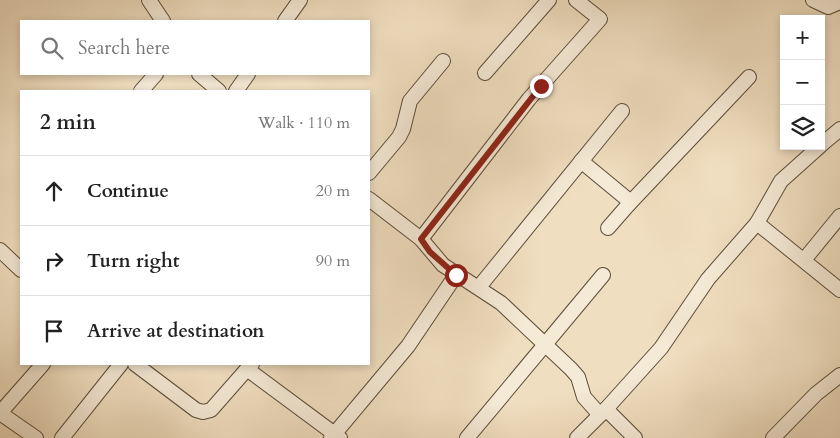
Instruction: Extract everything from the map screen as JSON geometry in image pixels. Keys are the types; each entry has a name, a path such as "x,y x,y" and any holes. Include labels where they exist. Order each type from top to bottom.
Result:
{"street":[{"path":"148,0 162,20"},
{"path":"286,20 300,0"},
{"path":"485,73 550,0"},
{"path":"421,239 529,99 600,19 576,0"},
{"path":"813,0 828,7 840,2"},
{"path":"370,172 404,129 410,101 443,61"},
{"path":"142,90 155,75"},
{"path":"200,75 218,90"},
{"path":"237,90 247,75"},
{"path":"608,228 749,78"},
{"path":"479,287 622,111"},
{"path":"825,142 840,129"},
{"path":"576,438 603,412 661,348 708,279 757,223 781,181 816,150"},
{"path":"581,162 621,194 629,204"},
{"path":"370,200 421,239 430,252 456,275 479,287 501,303 578,376 584,397 635,438"},
{"path":"804,260 840,216"},
{"path":"757,223 840,290"},
{"path":"0,250 20,269"},
{"path":"136,365 196,410 203,412 211,410 250,367 335,436 408,346 456,275"},
{"path":"467,438 602,275"},
{"path":"36,438 0,413 42,365"},
{"path":"62,438 120,365"},
{"path":"773,438 816,394 840,375"}],"route":[{"path":"456,275 430,252 421,239 541,86"}]}
